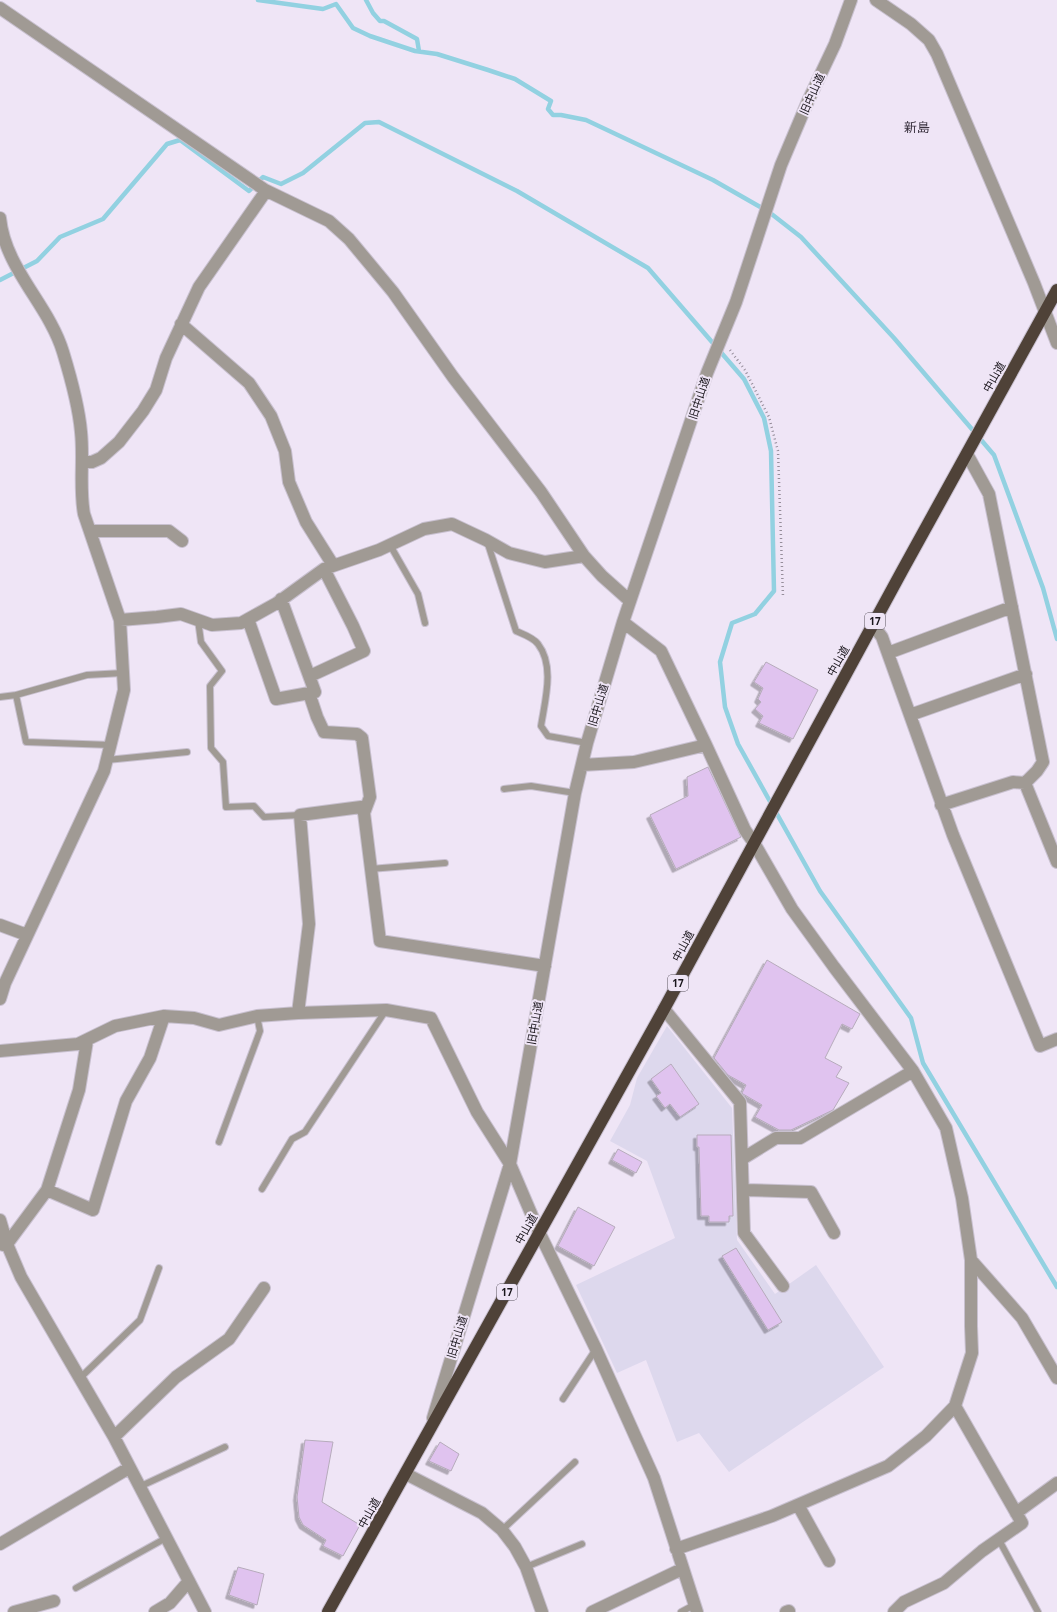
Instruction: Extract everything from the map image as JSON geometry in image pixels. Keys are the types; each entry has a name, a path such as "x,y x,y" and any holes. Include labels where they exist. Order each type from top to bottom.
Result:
{"highway":[{"name":"中山道","path":"328,1612 664,1009 778,797 1057,290"}],"street":[{"name":"旧中山道","path":"428,1434 510,1164 575,793 587,743 623,622 713,358 736,302 782,165 852,0"},
{"path":"876,0 911,24 929,40 937,54 1057,343"},
{"path":"0,8 265,190 328,221 349,239 393,292 452,377 542,492 584,556 602,576 630,601"},
{"path":"83,462 92,462 101,458 107,453 119,442 143,411 156,390 166,358 199,287 265,190"},
{"path":"0,218 5,240 22,277 56,331 64,352 79,418 83,462 81,497 84,514 120,620 124,690 104,771 5,983 0,999"},
{"path":"181,324 249,383 271,416 285,451 288,482 329,567 364,651 310,676"},
{"path":"941,805 1013,782 1025,783 1037,771 1043,762 989,494 970,449"},
{"path":"120,620 181,614 212,625 241,622 329,567 390,545 424,529 452,524 509,553 546,562 584,556"},
{"path":"90,531 169,531 182,541"},
{"path":"248,619 276,699 315,692 280,599"},
{"path":"888,652 1012,608"},
{"path":"623,622 661,651 745,830 792,909 913,1071 946,1128 962,1198 970,1244 971,1260 972,1353 955,1406 926,1436 888,1466 772,1516 676,1549"},
{"path":"873,625 882,637 888,652 941,805 1040,1046 1057,1039"},
{"path":"910,716 1026,674"},
{"path":"309,693 324,732 357,734 362,738 370,797 364,813"},
{"path":"582,765 634,762 706,745"},
{"path":"1025,783 1057,862"},
{"path":"298,1013 308,924 300,815 361,807 364,813 380,941 545,966"},
{"path":"0,925 28,936"},
{"path":"664,1009 740,1102 744,1232 783,1286"},
{"path":"0,1052 78,1044 116,1026 164,1016 194,1018 219,1025 257,1016 386,1010 431,1018 477,1112 510,1164 539,1232 596,1349 654,1478 696,1609"},
{"path":"48,1190 93,1210 126,1101 150,1058 164,1016"},
{"path":"3,1245 48,1190 79,1090 87,1041"},
{"path":"742,1159 776,1138 800,1138 913,1071"},
{"path":"743,1190 811,1192 834,1232"},
{"path":"0,1220 3,1245 20,1277 114,1437 205,1612"},
{"path":"971,1260 1022,1318 1057,1378"},
{"path":"114,1437 176,1377 228,1339 264,1288"},
{"path":"894,1612 904,1602 944,1583 982,1551 1022,1524 955,1406"},
{"path":"0,1544 129,1468"},
{"path":"406,1474 482,1513 502,1530 515,1547 526,1567 542,1612"},
{"path":"1016,1513 1057,1483"},
{"path":"798,1505 829,1562"},
{"path":"592,1612 682,1569"},
{"path":"155,1612 170,1603 189,1580"},
{"path":"14,1612 54,1601"}],"lane":[{"path":"486,540 508,601 516,631 537,642 547,661 546,688 541,726 548,736 587,743"},
{"path":"390,545 418,594 425,623"},
{"path":"198,620 201,642 222,671 210,686 211,748 223,762 226,807 254,806 264,817 300,815"},
{"path":"0,697 16,695 87,675 123,673"},
{"path":"16,695 26,742 111,745"},
{"path":"107,760 187,752"},
{"path":"504,789 531,786 575,793"},
{"path":"370,869 446,863"},
{"path":"262,1189 292,1139 305,1132 386,1010"},
{"path":"219,1142 260,1031 257,1016"},
{"path":"79,1379 140,1320 159,1268"},
{"path":"563,1399 596,1349"},
{"path":"139,1487 225,1447"},
{"path":"502,1530 575,1462"},
{"path":"76,1588 166,1538"},
{"path":"998,1540 1038,1612"},
{"path":"526,1567 582,1544"},
{"path":"681,1612 696,1609"}],"path":[{"path":"722,338 748,377 768,418 778,451 783,597"}],"shaded area":[{"path":"667,1026 732,1108 737,1240 775,1294 816,1265 884,1367 729,1472 699,1433 677,1442 646,1360 617,1373 576,1285 675,1238 647,1161 610,1141 630,1105 637,1078"}],"building":[{"path":"766,662 818,690 793,739 759,723 763,716 755,709 761,702 758,699 763,688 754,682"},
{"path":"708,767 741,837 676,869 650,815 688,796 687,777"},
{"path":"767,960 860,1014 852,1029 842,1024 825,1058 842,1067 836,1077 849,1083 833,1110 791,1130 779,1130 755,1117 762,1105 743,1094 742,1093 746,1085 728,1075 714,1058"},
{"path":"671,1064 699,1104 680,1117 670,1104 665,1108 656,1096 661,1093 651,1079"},
{"path":"697,1135 731,1135 733,1216 729,1216 729,1222 709,1222 709,1216 701,1216 699,1147 697,1147"},
{"path":"618,1149 642,1162 636,1173 612,1160"},
{"path":"578,1207 615,1227 594,1266 558,1246"},
{"path":"736,1248 782,1322 768,1330 722,1256"},
{"path":"305,1440 333,1442 322,1502 360,1525 343,1556 323,1546 326,1540 303,1525 299,1517 297,1497"},
{"path":"440,1442 459,1454 451,1471 429,1461"},
{"path":"238,1567 264,1574 257,1605 229,1595"}],"waterway":[{"path":"258,0 323,9 336,4 353,28 370,36 415,51 437,54 515,79 551,101 548,109 553,115 586,120 713,180 769,212 801,237 894,338 994,455 1043,588 1057,639"},
{"path":"366,0 373,13 380,21 384,21 417,39 419,51"},
{"path":"0,280 37,261 60,237 103,219 167,144 180,140 249,191 263,177 281,184 303,173 365,123 379,122 517,191 648,268 744,379 764,418 771,451 774,591 755,614 732,623 720,662 725,707 738,744 820,891 911,1018 923,1063 1057,1287"}],"district":[{"name":"新島","path":"917,127"}]}
